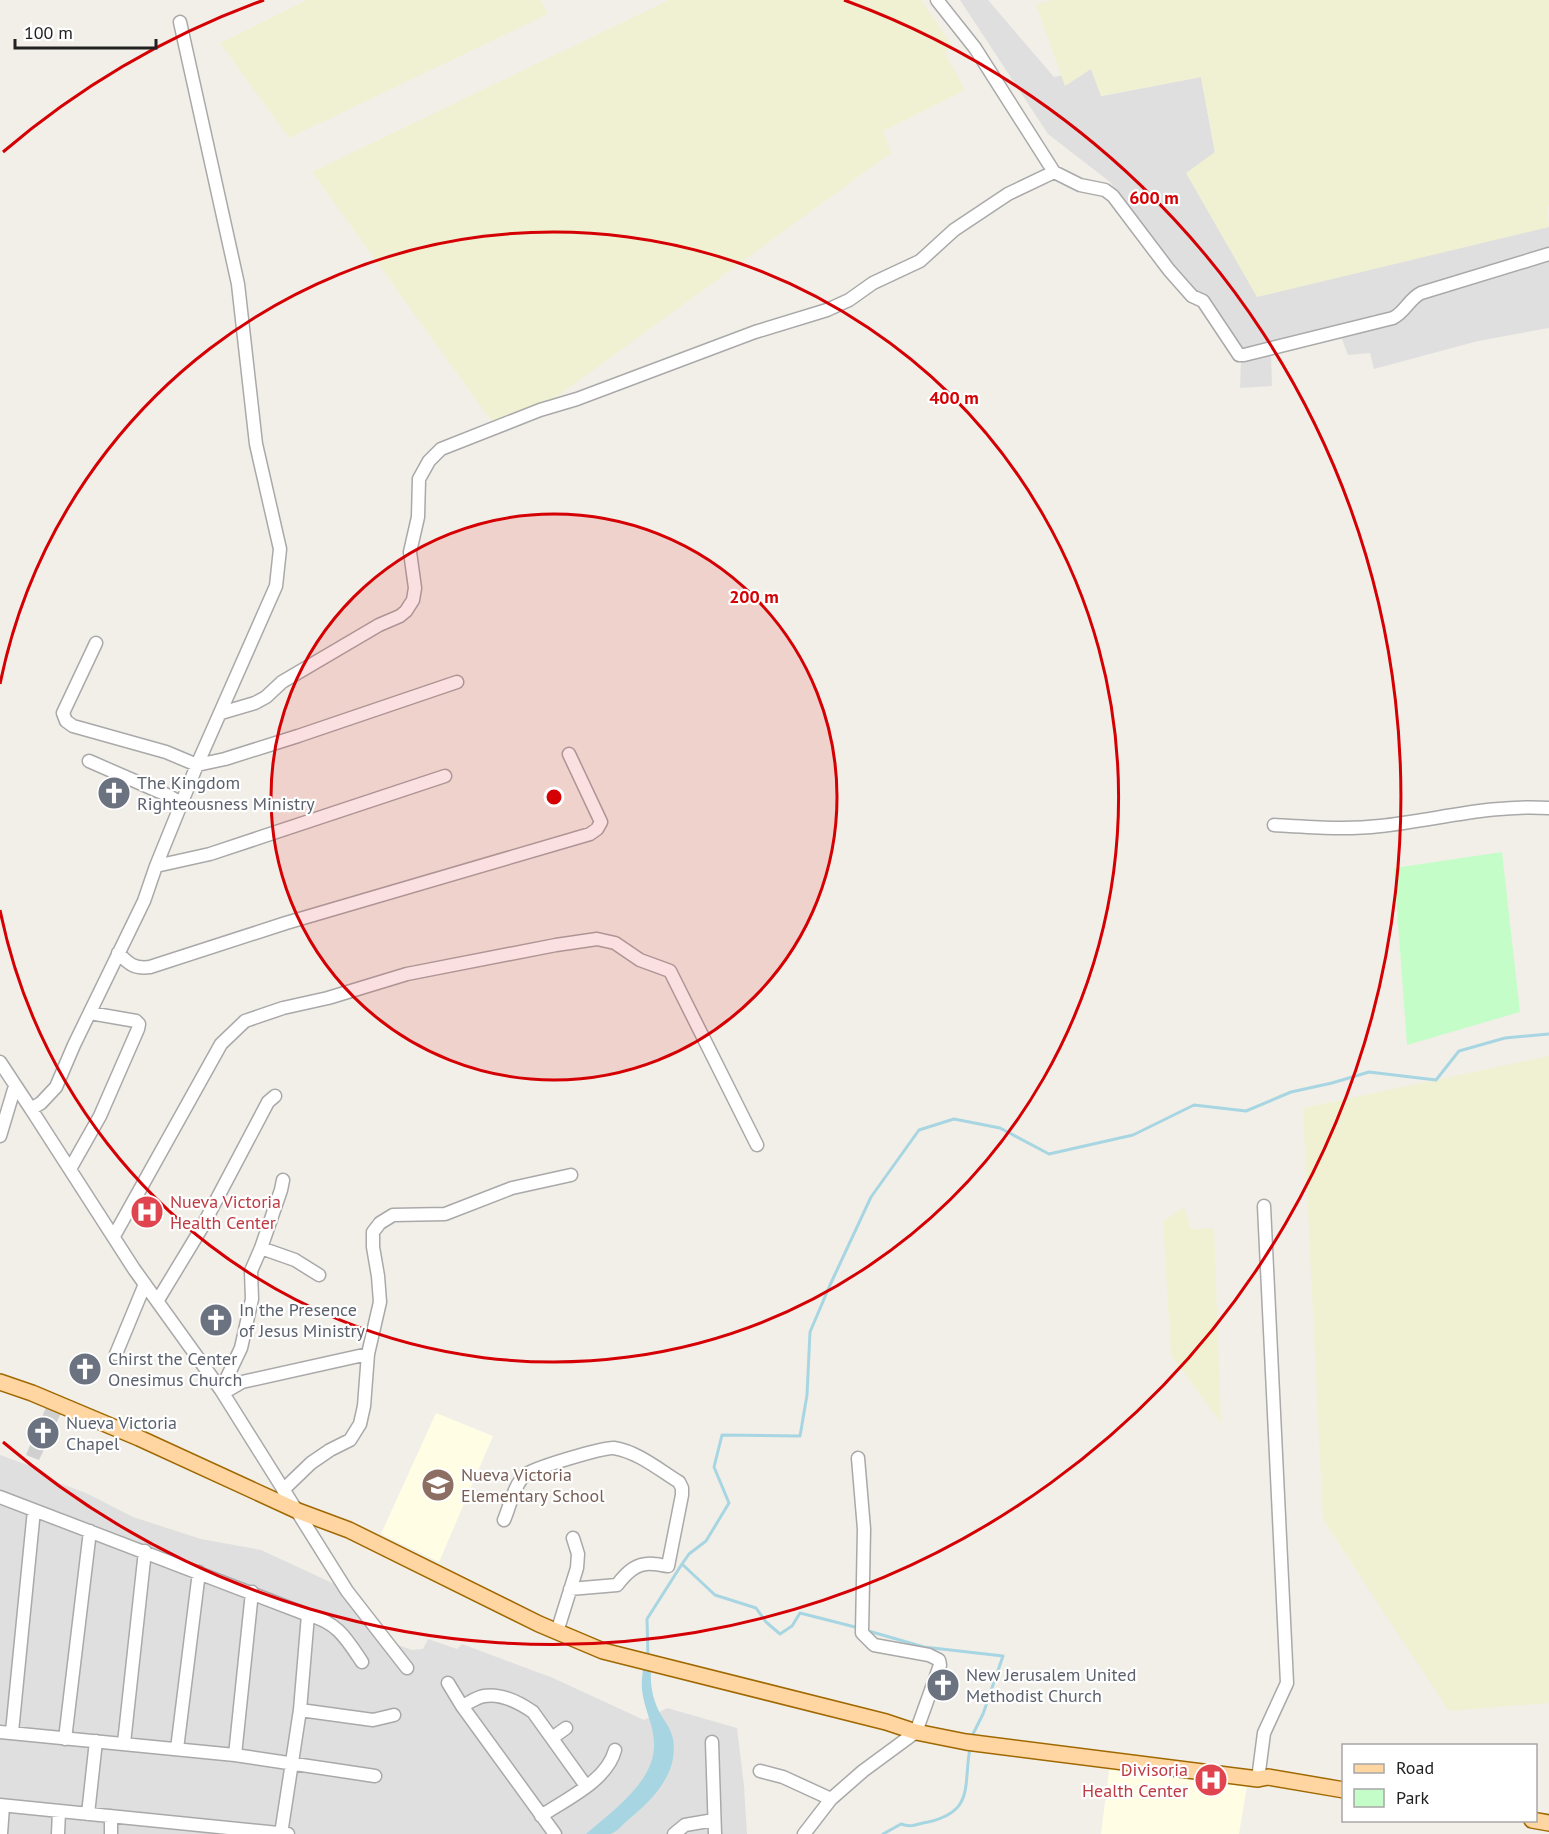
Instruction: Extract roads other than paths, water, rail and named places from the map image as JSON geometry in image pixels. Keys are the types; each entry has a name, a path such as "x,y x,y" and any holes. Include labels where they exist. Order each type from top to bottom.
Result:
{"main road":[{"path":"0,1382 139,1438 298,1511 349,1530 556,1632 603,1651 886,1722 916,1732 966,1742 1258,1779 1268,1778 1342,1790"}],"street":[{"path":"937,0 975,48 1054,172 1080,185 1106,190 1113,196 1169,270 1192,296 1203,301 1239,355 1393,318 1421,293 1549,254"},
{"path":"31,1109 41,1103 56,1087 144,901 197,765 276,586 280,549 256,444 238,284 180,22"},
{"path":"221,713 255,703 266,697 282,682 406,611 413,600 415,588 410,552 418,517 419,479 429,460 441,449 540,410 578,399 754,332 827,310 849,300 873,283 920,261 954,230 1008,194 1054,172"},
{"path":"96,643 63,713 66,721 72,726 175,755 197,765 225,759 305,734 457,682"},
{"path":"118,953 131,966 138,968 150,966 296,920 590,834 601,822 569,754"},
{"path":"89,761 183,804"},
{"path":"156,866 210,854 446,776"},
{"path":"1274,825 1330,828 1378,826 1511,808 1549,808"},
{"path":"114,1236 221,1044 245,1022 283,1008 328,998 407,974 597,939 615,942 640,960 670,971 757,1145"},
{"path":"70,1169 100,1116 139,1024 136,1021 90,1013"},
{"path":"0,1062 144,1284 158,1300 222,1391 347,1591 407,1668"},
{"path":"0,1136 15,1086"},
{"path":"158,1300 201,1229 268,1102 275,1096"},
{"path":"283,1490 310,1463 354,1435 360,1424 364,1406 368,1354 380,1302 373,1247 374,1232 380,1223 393,1215 446,1214 512,1188 571,1175"},
{"path":"222,1391 241,1348 252,1299 250,1271 261,1248 283,1180"},
{"path":"1258,1779 1264,1733 1287,1683 1264,1206"},
{"path":"261,1248 295,1260 319,1275"},
{"path":"116,1354 144,1284"},
{"path":"222,1391 242,1382 368,1354"},
{"path":"504,1521 517,1487 524,1476 539,1468 611,1448 639,1456 679,1482 682,1495 668,1566 641,1565 634,1567 617,1585 570,1589"},
{"path":"804,1834 831,1799 863,1771 916,1732 940,1665 939,1660 929,1655 874,1645 862,1633 864,1529 858,1458"},
{"path":"0,1497 321,1618 335,1627 362,1662"},
{"path":"34,1510 6,1732 235,1755 375,1776"},
{"path":"66,1739 90,1531"},
{"path":"556,1632 577,1568 578,1554 573,1538"},
{"path":"124,1743 145,1551"},
{"path":"177,1749 199,1572"},
{"path":"235,1755 252,1593"},
{"path":"281,1834 300,1710 308,1615"},
{"path":"448,1683 462,1706 555,1834"},
{"path":"462,1706 485,1696 515,1701 533,1712 586,1786"},
{"path":"300,1710 373,1720 394,1715"},
{"path":"552,1738 566,1728"},
{"path":"88,1814 96,1741"},
{"path":"712,1742 715,1834"},
{"path":"542,1816 603,1772 615,1750"},
{"path":"760,1771 783,1777 831,1799"},
{"path":"1,1834 2,1805 111,1816 169,1828 288,1834"},
{"path":"58,1834 60,1811"},
{"path":"111,1816 111,1834"},
{"path":"674,1834 685,1825 714,1820"}],"water":[{"path":"643,1666 651,1670 654,1699 672,1735 674,1752 672,1764 668,1775 654,1795 617,1830 610,1834 586,1834 630,1795 640,1783 652,1758 654,1737 642,1690"}],"waterway":[{"path":"648,1657 647,1619 689,1554 706,1541 729,1503 714,1467 722,1435 800,1436 807,1395 810,1332 871,1197 919,1130 954,1119 1000,1128 1049,1154 1133,1135 1194,1105 1246,1111 1291,1092 1369,1072 1436,1080 1459,1051 1505,1038 1549,1034"},
{"path":"682,1564 715,1595 756,1608 766,1622 780,1634 792,1626 800,1613 859,1628"},
{"path":"865,1630 924,1647 1003,1656 983,1714 971,1738"},
{"path":"883,1834 901,1824 911,1826 928,1822 953,1811 960,1804 964,1795 970,1748"}],"place":[{"name":"The Kingdom Righteousness Ministry","path":"114,793"},
{"name":"Nueva Victoria Health Center","path":"147,1212"},
{"name":"In the Presence of Jesus Ministry","path":"216,1320"},
{"name":"Chirst the Center Onesimus Church","path":"85,1369"},
{"name":"Nueva Victoria Chapel","path":"43,1433"},
{"name":"Nueva Victoria Elementary School","path":"438,1485"},
{"name":"New Jerusalem United Methodist Church","path":"943,1685"},
{"name":"Divisoria Health Center","path":"1211,1780"}]}
